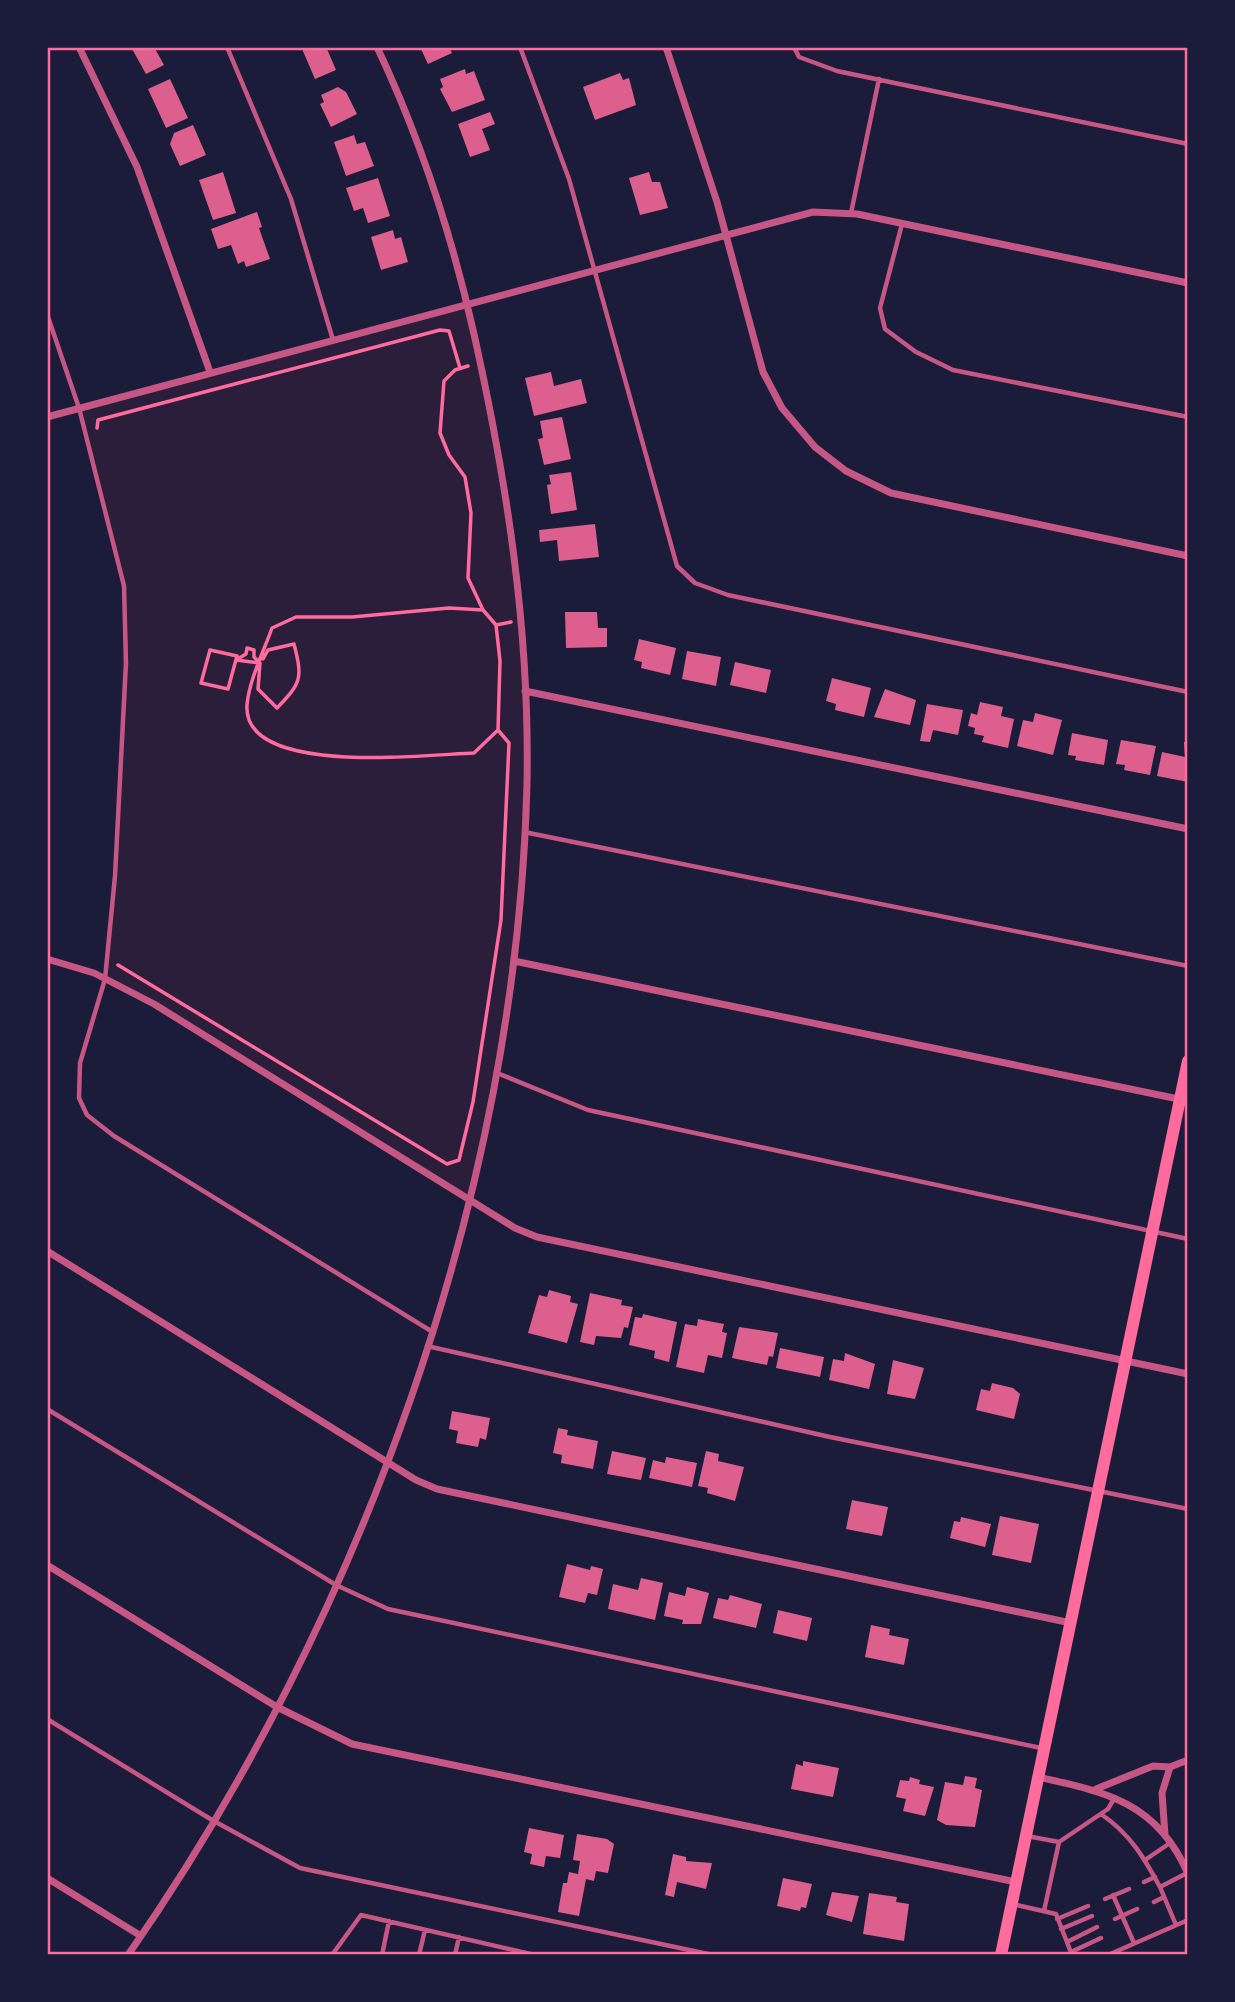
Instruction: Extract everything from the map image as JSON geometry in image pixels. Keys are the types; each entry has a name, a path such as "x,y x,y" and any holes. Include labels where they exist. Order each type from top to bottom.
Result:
{"main road":[{"path":"1001,1955 1151,1231 1184,1100 1188,1061"}],"street":[{"path":"79,47 137,167 210,372"},
{"path":"128,1955 212,1820 277,1707 336,1585 387,1462 461,1233 497,1073 514,961 524,832 525,691 515,563 497,434 468,303 431,181 377,47"},
{"path":"666,47 726,236 756,351 769,386 795,426 836,464 861,480 907,498 1188,556"},
{"path":"47,417 813,212 851,213 1188,283"},
{"path":"525,691 1188,829"},
{"path":"47,959 105,979 154,1004 515,1228 552,1242 1188,1374"},
{"path":"514,961 1184,1100"},
{"path":"47,1251 416,1480 445,1492 1071,1623"},
{"path":"47,1565 277,1707 314,1727 359,1746 1016,1882"},
{"path":"1094,1789 1153,1766 1170,1767 1188,1760"},
{"path":"1165,1835 1162,1793 1170,1767"},
{"path":"1038,1777 1094,1789 1129,1804 1171,1842 1188,1873"},
{"path":"47,1878 141,1936"}],"lane":[{"path":"227,47 291,199 333,340"},
{"path":"520,47 569,179 677,566 695,583 728,595 1188,692"},
{"path":"794,47 799,57 837,71 1188,144"},
{"path":"851,213 879,79"},
{"path":"902,224 880,308 885,329 916,352 953,370 1188,417"},
{"path":"47,314 79,408 124,586 126,663 117,864 105,979 80,1063 79,1098 87,1115 114,1136 431,1331"},
{"path":"524,832 1188,965"},
{"path":"497,1073 588,1110 1188,1239"},
{"path":"426,1346 565,1380 1188,1509"},
{"path":"47,1409 336,1585 388,1609 1044,1749"},
{"path":"47,1719 212,1820 300,1868 713,1955"},
{"path":"1026,1836 1059,1842 1108,1810 1115,1797"},
{"path":"1101,1814 1122,1828 1138,1845 1176,1925"},
{"path":"1044,1911 1059,1842"},
{"path":"1145,1860 1171,1842"},
{"path":"1160,1887 1188,1873"},
{"path":"1144,1882 1155,1877"},
{"path":"1105,1899 1129,1889"},
{"path":"1113,1895 1134,1943"},
{"path":"1154,1902 1164,1897"},
{"path":"1011,1904 1056,1914 1072,1953 1101,1938"},
{"path":"1109,1909 1118,1905"},
{"path":"1057,1919 1088,1906"},
{"path":"1115,1919 1138,1909"},
{"path":"332,1955 361,1915 534,1955"},
{"path":"1061,1929 1092,1916"},
{"path":"1108,1955 1188,1920"},
{"path":"382,1955 390,1921"},
{"path":"1119,1930 1127,1926"},
{"path":"1067,1942 1097,1927"},
{"path":"419,1955 425,1930"},
{"path":"455,1955 458,1937"},
{"path":"339,1945 339,1955"},
{"path":"499,1955 501,1947"}],"path":[{"path":"99,436 98,420 440,330 449,331 454,339 460,368"},
{"path":"112,961 447,1164 459,1160 474,1102 501,920 509,743 498,730 500,661 496,625 483,610 468,578 472,537 465,477 449,454 440,433 444,381 460,368 481,364"},
{"path":"483,610 449,608 352,617 296,617 272,628 247,706 251,723 261,734 290,751 332,758 474,753 498,730"},
{"path":"236,660 237,656 210,650 201,683 228,689 236,660 246,654 247,648 254,650 254,657 260,663 258,689 277,708 298,687 300,668 294,645 268,650 260,663"},
{"path":"236,660 260,663"}],"shaded area":[{"path":"468,303 510,529 526,735 514,974 469,1198 104,978 115,876 124,586 80,411"}],"building":[{"path":"131,47 154,47 164,65 146,74"},
{"path":"420,47 449,47 452,53 428,64"},
{"path":"302,49 327,49 336,70 315,79"},
{"path":"465,69 466,74 474,71 485,100 452,112 440,89 443,87 440,79"},
{"path":"620,73 623,80 629,78 636,105 595,120 583,87"},
{"path":"170,79 188,118 166,128 148,89"},
{"path":"338,87 346,92 357,114 331,127 320,104 324,102 321,95"},
{"path":"490,112 495,124 482,129 490,150 470,157 458,124"},
{"path":"193,125 206,155 180,166 170,144 174,133"},
{"path":"354,135 357,144 365,142 374,166 346,176 334,142"},
{"path":"223,172 236,213 213,220 199,180"},
{"path":"649,172 652,182 660,182 668,208 640,215 629,178"},
{"path":"378,178 390,216 368,223 363,208 354,211 346,188"},
{"path":"257,212 262,227 259,228 270,259 246,267 244,261 238,264 231,245 218,249 211,229"},
{"path":"393,230 395,239 401,237 408,262 381,270 371,237"},
{"path":"551,372 554,386 581,379 587,403 534,416 525,378"},
{"path":"562,417 571,459 544,465 538,439 543,438 540,421"},
{"path":"571,472 577,510 551,514 547,485 551,484 549,475"},
{"path":"595,524 599,557 559,561 557,540 540,542 539,530"},
{"path":"565,612 597,612 598,628 607,628 607,647 566,648"},
{"path":"639,639 676,648 670,675 641,668 642,662 634,660"},
{"path":"687,651 721,657 716,686 682,679"},
{"path":"735,662 771,670 766,693 730,685"},
{"path":"832,678 871,688 864,717 835,710 836,704 826,701"},
{"path":"885,689 916,700 910,725 874,717"},
{"path":"980,702 1003,707 1001,716 1014,719 1008,748 982,742 984,736 974,734 975,728 968,726 971,713 977,715"},
{"path":"927,704 963,710 958,735 933,730 930,742 920,741"},
{"path":"1035,713 1062,720 1053,755 1017,746 1023,720 1033,722"},
{"path":"1072,733 1108,740 1104,765 1075,760 1076,756 1068,755"},
{"path":"1121,740 1156,746 1150,775 1124,770 1125,765 1116,764"},
{"path":"1184,742 1188,742 1188,782 1157,776 1162,752 1185,757"},
{"path":"549,1290 571,1296 570,1302 578,1304 567,1343 528,1333 539,1295 547,1297"},
{"path":"590,1293 622,1300 621,1305 633,1307 628,1328 624,1327 621,1338 596,1336 594,1345 580,1342"},
{"path":"643,1314 677,1322 669,1362 654,1358 655,1351 629,1345 635,1317 642,1318"},
{"path":"698,1319 724,1324 722,1332 727,1333 722,1358 708,1355 704,1373 676,1367 685,1324 697,1326"},
{"path":"739,1327 778,1333 773,1357 769,1356 767,1365 732,1358"},
{"path":"780,1348 824,1357 820,1377 776,1368"},
{"path":"845,1353 875,1364 869,1389 829,1380 833,1359 844,1361"},
{"path":"893,1360 924,1368 915,1399 887,1394"},
{"path":"992,1383 1013,1388 1020,1394 1014,1419 976,1410 981,1389 990,1391"},
{"path":"452,1411 490,1418 486,1440 480,1438 478,1447 456,1443 458,1431 449,1429"},
{"path":"558,1428 568,1430 567,1435 598,1441 593,1469 561,1463 562,1455 553,1453"},
{"path":"612,1451 646,1458 641,1480 607,1474"},
{"path":"706,1451 719,1454 718,1461 744,1467 735,1501 707,1493 708,1488 698,1486"},
{"path":"666,1457 697,1463 692,1487 649,1478 653,1460 665,1463"},
{"path":"852,1500 888,1507 882,1536 846,1529"},
{"path":"1000,1516 1039,1524 1031,1563 992,1555"},
{"path":"961,1517 991,1524 985,1547 950,1538 954,1521 960,1522"},
{"path":"567,1564 590,1570 591,1566 603,1569 597,1595 588,1593 585,1603 559,1597"},
{"path":"641,1578 663,1583 655,1620 608,1609 613,1584 638,1590"},
{"path":"687,1587 709,1593 701,1624 682,1624 683,1620 664,1616 669,1592 685,1596"},
{"path":"730,1595 762,1604 756,1628 713,1618 718,1598 728,1600"},
{"path":"778,1610 812,1618 807,1641 773,1633"},
{"path":"871,1625 890,1629 889,1635 909,1639 904,1665 865,1657"},
{"path":"803,1761 839,1768 833,1797 791,1789 796,1764 803,1766"},
{"path":"965,1776 977,1778 975,1788 982,1790 975,1827 946,1825 937,1820 945,1782 963,1785"},
{"path":"910,1777 920,1780 919,1784 934,1787 925,1816 903,1811 906,1799 896,1797 900,1780 909,1781"},
{"path":"529,1828 564,1835 560,1858 546,1856 544,1867 530,1864 532,1854 524,1852"},
{"path":"577,1834 607,1839 614,1844 608,1873 596,1871 594,1881 586,1879 579,1916 558,1912 563,1883 567,1883 569,1872 578,1874 580,1861 573,1860"},
{"path":"673,1854 686,1857 686,1861 712,1863 706,1889 677,1882 674,1897 665,1895"},
{"path":"783,1878 812,1884 806,1908 801,1907 800,1911 777,1906"},
{"path":"832,1892 859,1896 852,1922 826,1915"},
{"path":"869,1893 897,1897 896,1902 909,1904 904,1941 863,1934"}]}
